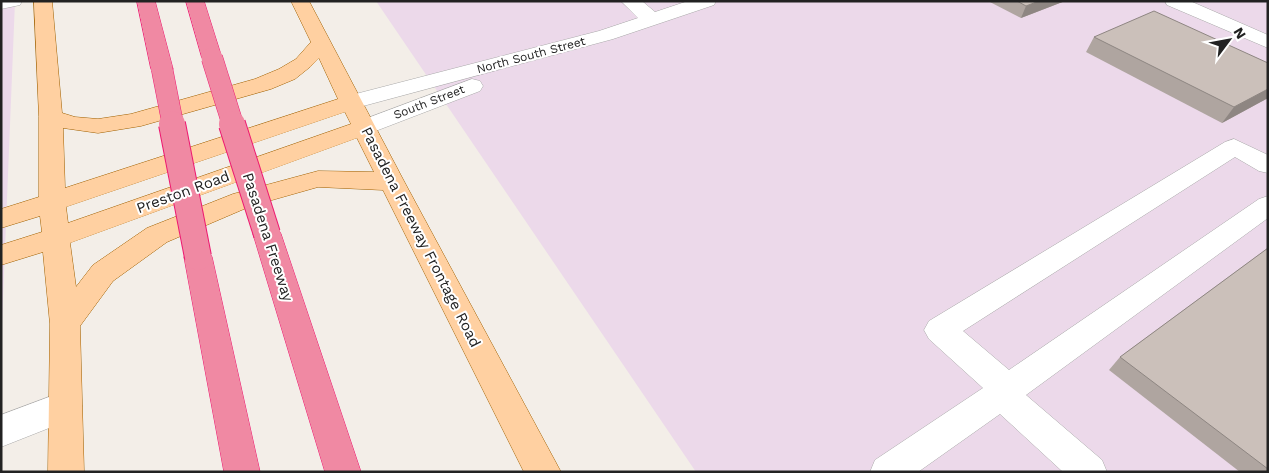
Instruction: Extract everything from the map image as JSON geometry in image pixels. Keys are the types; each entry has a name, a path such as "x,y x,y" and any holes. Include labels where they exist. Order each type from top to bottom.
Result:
{"highway":[{"path":"146,1 162,70 242,472"},
{"name":"Pasadena Freeway","path":"195,1 343,472"}],"main road":[{"path":"42,1 51,117 52,202 65,324 66,472"},
{"name":"Pasadena Freeway Frontage Road","path":"300,1 392,183 543,472"},
{"path":"51,117 73,124 98,126 133,121 263,84 287,74 303,63 321,43"},
{"name":"Preston Road","path":"1,219 352,102"},
{"name":"Preston Road","path":"1,255 56,238 365,127"},
{"path":"65,324 103,273 157,234 242,200 318,179 366,180 392,183"}],"street":[{"path":"1,4 13,1"},
{"path":"630,1 652,20"},
{"name":"North South Street","path":"352,102 606,35 707,1"},
{"path":"1174,1 1268,42"},
{"name":"South Street","path":"365,127 606,35"},
{"path":"1089,472 940,330 1234,147 1268,165"},
{"path":"888,472 1268,205"},
{"path":"1,431 65,406"}],"shaded area":[{"path":"1,1 15,1 1,348"},
{"path":"376,1 1268,1 1268,472 696,472"}],"building":[{"path":"1017,1 1039,1 1026,6"},
{"path":"1154,11 1268,63 1268,89 1234,107 1094,37"},
{"path":"1268,248 1268,469 1120,357"}]}
